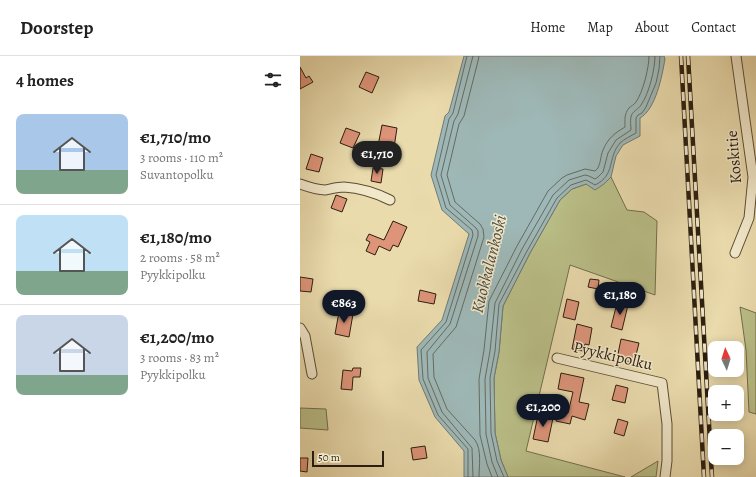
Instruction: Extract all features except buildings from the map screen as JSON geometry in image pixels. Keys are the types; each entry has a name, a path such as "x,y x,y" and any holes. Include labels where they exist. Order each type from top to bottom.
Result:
{"street":[{"name":"Koskitie","path":"735,253 748,218 755,177 736,56"},
{"path":"300,184 325,190 343,187 355,188 390,200"},
{"path":"300,328 305,336 312,374"},
{"name":"Pyykkipolku","path":"557,358 662,383 667,424 667,461 665,477"}],"green space":[{"path":"611,177 627,210 644,212 657,221 655,295 570,265 526,451 625,477 508,477 501,460 495,433 494,378 499,352 503,306 530,253 560,200 572,189 586,184 604,184"},
{"path":"740,307 756,313 756,414 749,412 746,350"},
{"path":"300,408 326,409 328,430 300,428"},
{"path":"658,461 656,477 631,477"}],"water":[{"name":"Kuokkalankoski","path":"464,56 664,56 665,59 660,83 654,100 646,114 640,118 640,136 623,145 616,156 611,177 604,184 595,190 586,184 572,189 560,200 530,253 503,306 499,352 494,378 495,433 501,460 508,477 464,477 464,451 435,417 419,380 417,347 442,320 469,234 442,210 431,175 445,116 449,112"}],"railway":[{"path":"681,56 704,477"},
{"path":"688,56 712,477"}]}
